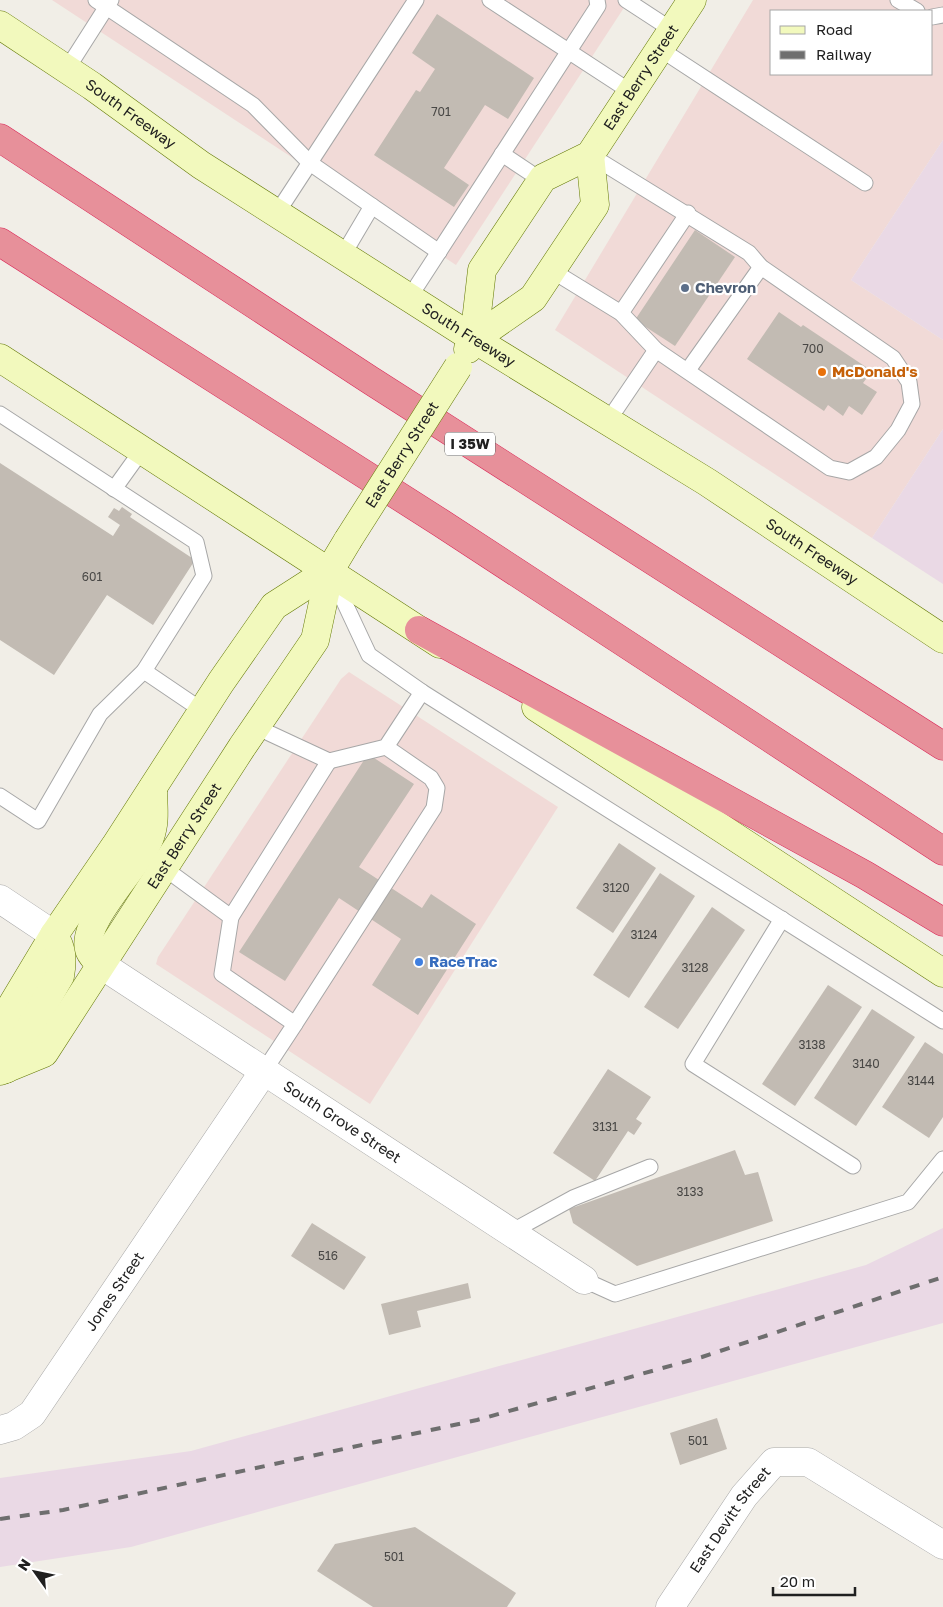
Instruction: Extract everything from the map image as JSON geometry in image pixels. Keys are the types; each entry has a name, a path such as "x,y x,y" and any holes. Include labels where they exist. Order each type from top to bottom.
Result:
{"highway":[{"name":"I 35W","path":"0,138 370,380 943,746"},
{"path":"0,242 449,529 943,851"},
{"path":"419,630 865,875 943,922"}],"main road":[{"name":"East Berry Street","path":"330,570 274,606 202,711 153,788 54,934 3,1020 2,1061 44,1053 100,964 256,727 316,640 330,570 474,339 482,270 541,180 590,155 692,0"},
{"name":"South Freeway","path":"0,24 67,69 201,165 474,339 707,482 943,639"},
{"name":"East Berry Street","path":"474,339 511,311 533,298 594,205 590,155"},
{"path":"0,358 330,570 943,973"},
{"path":"100,964 89,951 88,939 92,926 139,858 150,838 154,821 153,788"}],"street":[{"path":"0,899 54,934"},
{"name":"South Grove Street","path":"100,964 584,1280"},
{"name":"Jones Street","path":"0,1430 14,1426 32,1414 264,1071"},
{"name":"East Devitt Street","path":"670,1607 744,1496 774,1462 808,1462 943,1545"}],"lane":[{"path":"278,214 416,0"},
{"path":"490,0 631,92"},
{"path":"409,298 598,6 597,0"},
{"path":"626,0 666,39 865,183"},
{"path":"898,0 915,10"},
{"path":"67,69 105,2 253,105 310,163 439,252"},
{"path":"502,154 541,180"},
{"path":"551,270 621,313 656,350 688,370 808,455 830,468 849,472 876,458 898,430 912,404 908,382 893,358 761,267 749,253 688,213 590,155"},
{"path":"343,255 372,206"},
{"path":"621,313 688,213"},
{"path":"688,370 761,267"},
{"path":"608,421 656,350"},
{"path":"0,414 196,542 204,576 144,670 100,714 38,821 0,796"},
{"path":"114,489 142,450"},
{"path":"330,570 369,656 422,692 943,1021"},
{"path":"144,670 202,711"},
{"path":"256,727 330,762 386,747 422,692"},
{"path":"264,1071 434,808 437,788 431,778 386,747"},
{"path":"295,1024 222,974 231,917 330,762"},
{"path":"164,868 231,917"},
{"path":"782,919 693,1064 853,1166"},
{"path":"584,1280 615,1294 908,1202 943,1159"},
{"path":"510,1232 573,1198 650,1167"}],"shaded area":[{"path":"52,0 629,0 456,265"},
{"path":"753,0 943,0 943,140 851,280 943,340 943,429 872,538 555,330"},
{"path":"943,140 943,340 851,280"},
{"path":"943,429 943,584 872,538"},
{"path":"349,672 558,807 370,1104 156,964 158,957 341,679"},
{"path":"943,1228 943,1323 131,1547 0,1567 0,1478 191,1451 866,1265"}],"building":[{"path":"437,14 534,78 508,119 485,105 444,168 469,185 454,207 374,155 416,90 420,92 435,69 412,53"},
{"name":"Chevron","path":"695,230 735,257 675,346 635,320"},
{"path":"779,312 801,327 803,325 872,371 863,383 877,392 862,415 849,406 843,416 828,405 824,411 747,359"},
{"path":"0,463 113,536 120,525 108,517 114,508 119,511 122,507 132,514 130,517 195,560 153,625 107,595 54,675 0,640"},
{"name":"RaceTrac","path":"368,754 414,784 359,867 422,908 431,894 476,924 418,1015 372,985 401,939 339,898 285,981 239,952"},
{"path":"619,843 656,868 613,933 576,908"},
{"path":"660,873 695,896 629,998 593,975"},
{"path":"712,907 745,930 678,1029 644,1007"},
{"path":"828,985 862,1007 795,1106 762,1084"},
{"path":"872,1009 915,1037 856,1126 814,1098"},
{"path":"925,1042 943,1054 943,1117 929,1138 882,1107"},
{"path":"608,1069 651,1097 636,1119 642,1123 634,1135 628,1131 595,1181 553,1153"},
{"path":"735,1150 745,1175 758,1172 773,1221 637,1266 573,1223 569,1209"},
{"path":"312,1223 366,1257 344,1290 291,1256"},
{"path":"468,1283 471,1298 417,1311 421,1327 389,1335 381,1304"},
{"path":"717,1418 727,1449 680,1465 670,1433"},
{"path":"415,1527 516,1593 507,1607 373,1607 317,1571 335,1544"}],"railway":[{"path":"0,1519 63,1510 477,1420 702,1357 943,1277"}],"place":[{"name":"Chevron","path":"685,288"},
{"name":"McDonald's","path":"822,372"},
{"name":"RaceTrac","path":"419,962"}]}
